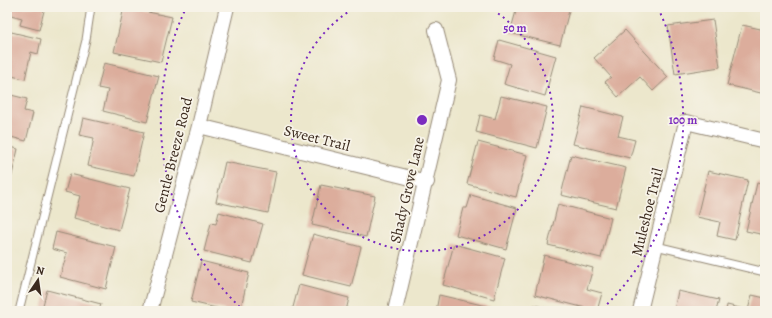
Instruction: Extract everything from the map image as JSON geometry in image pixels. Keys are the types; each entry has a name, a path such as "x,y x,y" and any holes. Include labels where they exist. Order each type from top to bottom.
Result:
{"street":[{"name":"Gentle Breeze Road","path":"150,311 227,7"},
{"name":"Shady Grove Lane","path":"395,311 427,182 450,80 436,30"},
{"name":"Muleshoe Trail","path":"640,311 686,122 765,141"},
{"name":"Sweet Trail","path":"198,126 427,182"}],"lane":[{"path":"19,311 86,40 91,7"},
{"path":"656,246 765,272"}],"building":[{"path":"7,7 45,7 39,30 20,25 22,18 7,14"},
{"path":"124,7 172,17 161,62 114,52"},
{"path":"502,7 570,7 560,45 510,33 516,11"},
{"path":"713,20 720,67 675,74 668,26"},
{"path":"742,25 765,30 765,94 727,85"},
{"path":"625,30 668,77 653,91 640,77 618,97 605,82 611,77 594,58"},
{"path":"7,31 41,39 38,54 31,52 25,79 7,75"},
{"path":"499,40 556,56 545,96 504,84 510,64 494,59"},
{"path":"104,63 159,76 147,122 103,111 108,90 98,88"},
{"path":"7,94 27,99 24,111 33,113 26,141 7,136"},
{"path":"501,96 547,107 537,148 476,132 480,115 495,119"},
{"path":"583,107 623,117 618,136 635,140 630,158 573,144"},
{"path":"83,118 144,132 134,176 88,166 94,138 79,135"},
{"path":"478,142 527,155 516,197 467,184"},
{"path":"7,146 18,149 8,192 7,192"},
{"path":"571,155 626,168 616,208 561,195"},
{"path":"225,162 276,172 268,213 216,202"},
{"path":"708,171 748,180 735,240 717,236 720,222 697,217"},
{"path":"70,174 130,189 119,230 74,218 80,196 65,192"},
{"path":"757,183 765,185 765,235 746,231"},
{"path":"321,185 375,196 366,237 312,225"},
{"path":"471,195 517,208 506,249 456,235 463,208 467,208"},
{"path":"558,204 611,218 601,258 548,245"},
{"path":"219,212 263,224 252,263 204,251 211,223 216,224"},
{"path":"56,232 116,247 106,289 60,277 67,253 52,249"},
{"path":"313,234 361,247 351,287 302,275"},
{"path":"454,244 505,258 494,299 443,285"},
{"path":"544,255 593,268 587,289 602,293 597,311 535,295"},
{"path":"201,261 249,273 240,311 229,311 191,302"},
{"path":"299,285 349,298 346,311 292,311"},
{"path":"47,290 101,304 99,311 52,311 42,309"},
{"path":"678,291 719,300 716,311 674,311"},
{"path":"439,295 495,308 495,311 436,311"},
{"path":"752,295 765,298 765,311 726,311 727,305 748,310"},
{"path":"534,305 556,310 556,311 533,311"}]}
